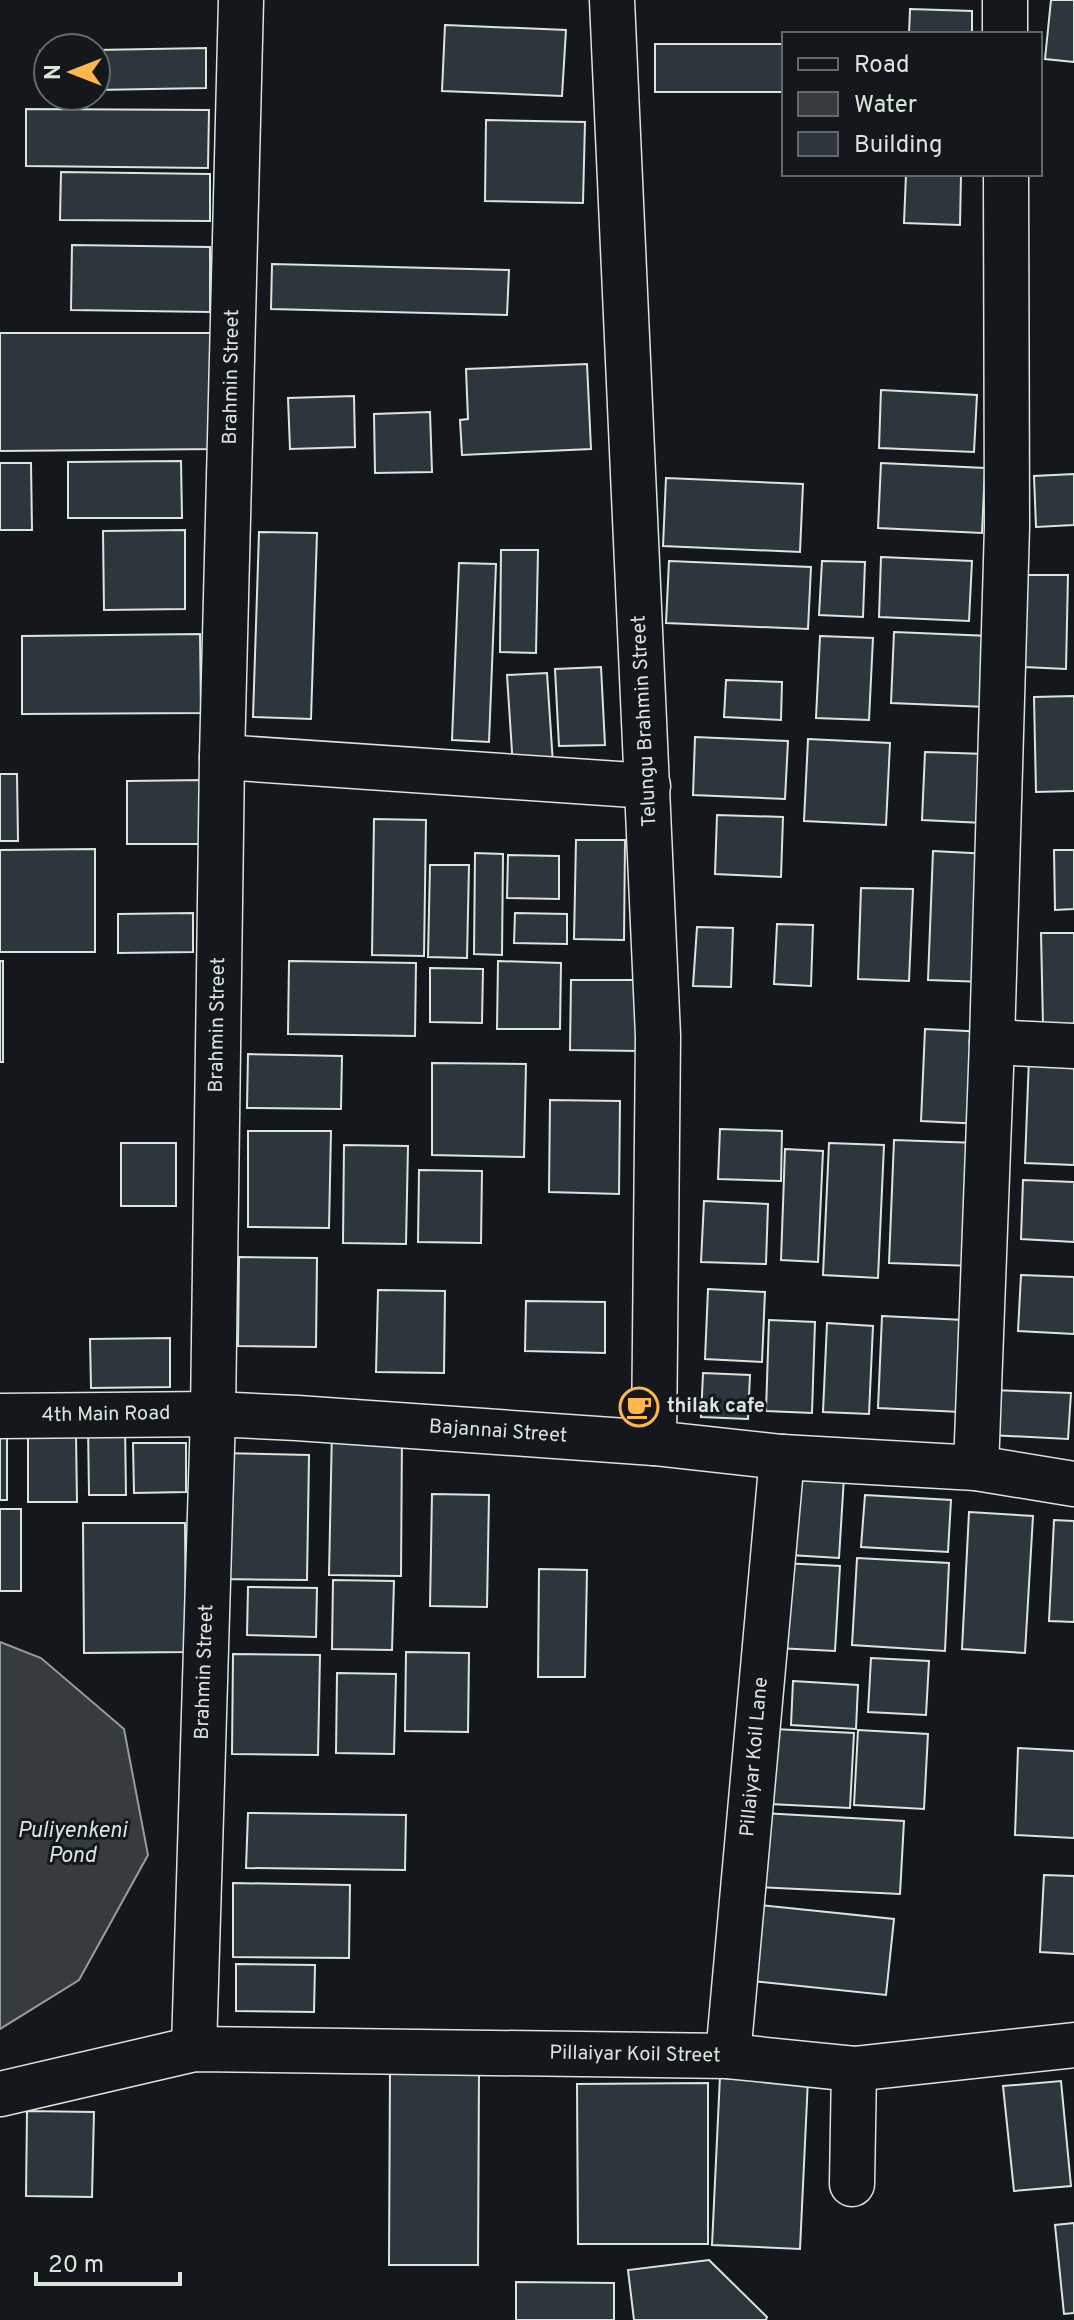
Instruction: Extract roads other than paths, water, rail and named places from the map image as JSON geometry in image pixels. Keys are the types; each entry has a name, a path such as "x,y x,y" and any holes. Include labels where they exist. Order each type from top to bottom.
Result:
{"street":[{"name":"Brahmin Street","path":"194,2049 213,1414 222,757 241,0"},
{"name":"Telungu Brahmin Street","path":"612,0 658,1036 654,1443"},
{"path":"1005,0 1005,32"},
{"path":"976,1468 1007,527 1006,176"},
{"path":"222,757 648,786"},
{"path":"992,1042 1074,1046"},
{"name":"4th Main Road","path":"0,1416 213,1414"},
{"name":"Bajannai Street","path":"213,1414 654,1443 782,1457 976,1468 1074,1484"},
{"name":"Pillaiyar Koil Lane","path":"728,2056 782,1457"},
{"name":"Pillaiyar Koil Street","path":"0,2094 194,2049 728,2056 854,2069 1074,2045"},
{"path":"852,2184 854,2069"}],"water":[{"name":"Puliyenkeni Pond","path":"0,1642 41,1658 124,1729 148,1855 79,1980 0,2029"}],"place":[{"name":"thilak cafe","path":"639,1407"}]}
